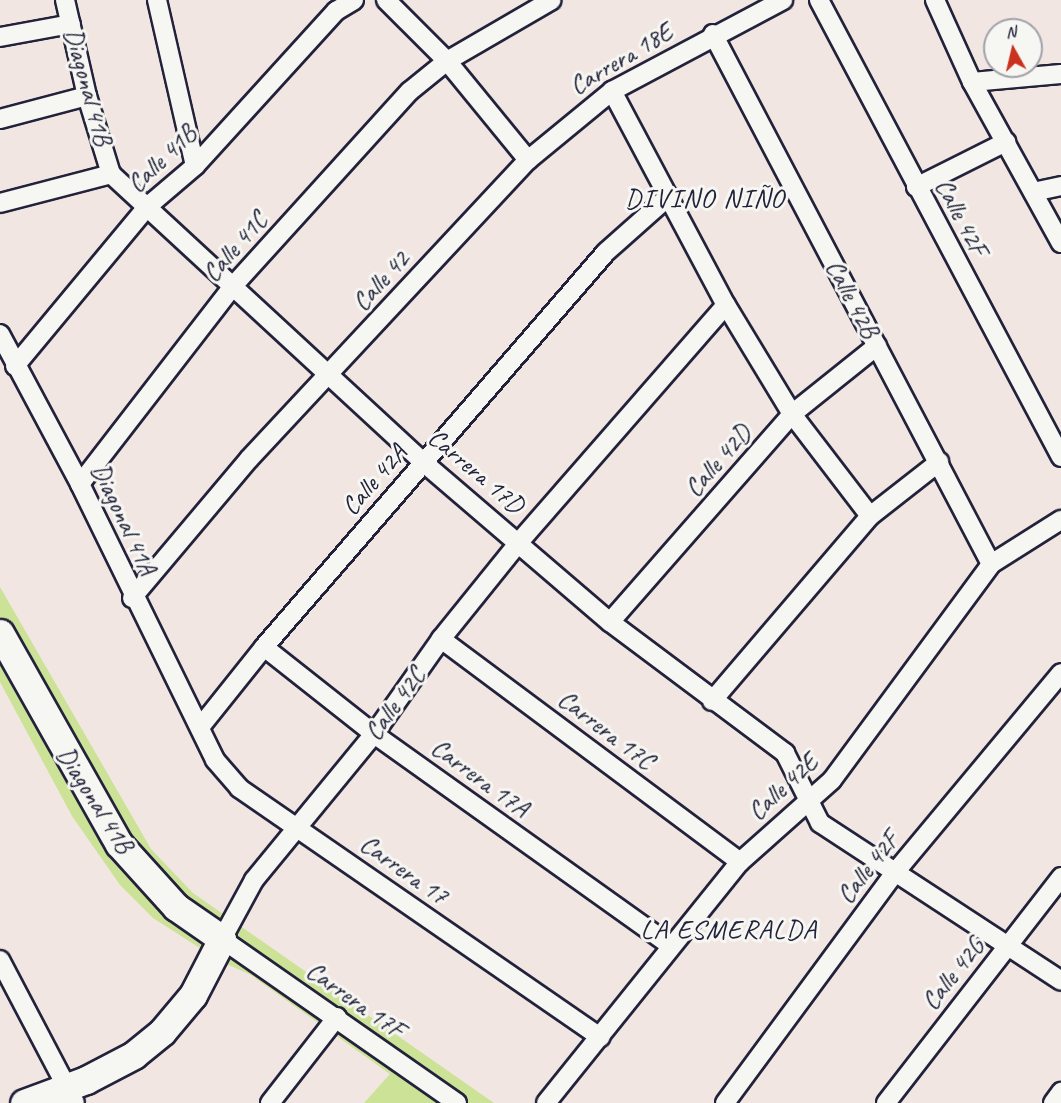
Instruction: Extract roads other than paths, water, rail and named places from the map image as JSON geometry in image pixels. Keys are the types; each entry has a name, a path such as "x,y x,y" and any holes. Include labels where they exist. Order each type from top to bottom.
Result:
{"street":[{"name":"Diagonal 41B","path":"65,0 87,96 111,174"},
{"path":"157,0 195,166"},
{"name":"Calle 41B","path":"15,366 148,206 195,166 331,6 354,0"},
{"path":"386,0 447,61 528,160"},
{"name":"Calle 41C","path":"80,484 232,286 410,91 447,61 552,0"},
{"name":"Carrera 18E","path":"528,160 612,91 713,34 783,0"},
{"name":"Calle 42F","path":"819,0 1061,457"},
{"path":"935,0 972,82 1061,243"},
{"path":"0,37 71,24"},
{"name":"Calle 42B","path":"713,34 991,564"},
{"path":"972,82 1061,74"},
{"path":"612,91 726,305 792,414 870,516"},
{"path":"0,119 87,96"},
{"path":"916,187 1006,142"},
{"name":"Calle 42","path":"132,598 186,528 331,376 528,160"},
{"path":"0,203 111,174"},
{"name":"Carrera 17D","path":"111,174 423,462 520,541 610,622 712,701 785,753 808,801"},
{"path":"1032,192 1061,186"},
{"name":"Calle 42A","path":"201,726 264,646 606,252 669,196"},
{"name":"Calle 42C","path":"69,1095 162,1032 194,995 235,907 295,825 374,734 441,639 520,541 726,305"},
{"name":"Diagonal 41A","path":"0,334 15,366 80,484 132,598 201,726"},
{"name":"Calle 42D","path":"610,622 792,414 877,346"},
{"path":"712,701 870,516 939,462"},
{"name":"Calle 42E","path":"546,1103 740,862 832,780 991,564 1061,520"},
{"name":"Diagonal 41B","path":"0,633 119,844 176,908 222,939"},
{"name":"Carrera 17C","path":"441,639 740,862"},
{"name":"Carrera 17A","path":"264,646 374,734 671,946"},
{"name":"Calle 42F","path":"725,1103 897,870 1061,673"},
{"name":"Carrera 17","path":"201,726 215,760 239,788 600,1037"},
{"path":"808,801 820,823 897,870 1061,981"},
{"name":"Calle 42G","path":"886,1103 1061,878"},
{"name":"Carrera 17F","path":"222,939 337,1017 453,1102"},
{"path":"0,960 6,985 69,1095 24,1103"},
{"path":"270,1103 337,1017"},
{"path":"1053,1103 1061,1092"}],"district":[{"name":"DIVINO NIÑO","path":"705,199"},
{"name":"LA ESMERALDA","path":"729,930"}]}
